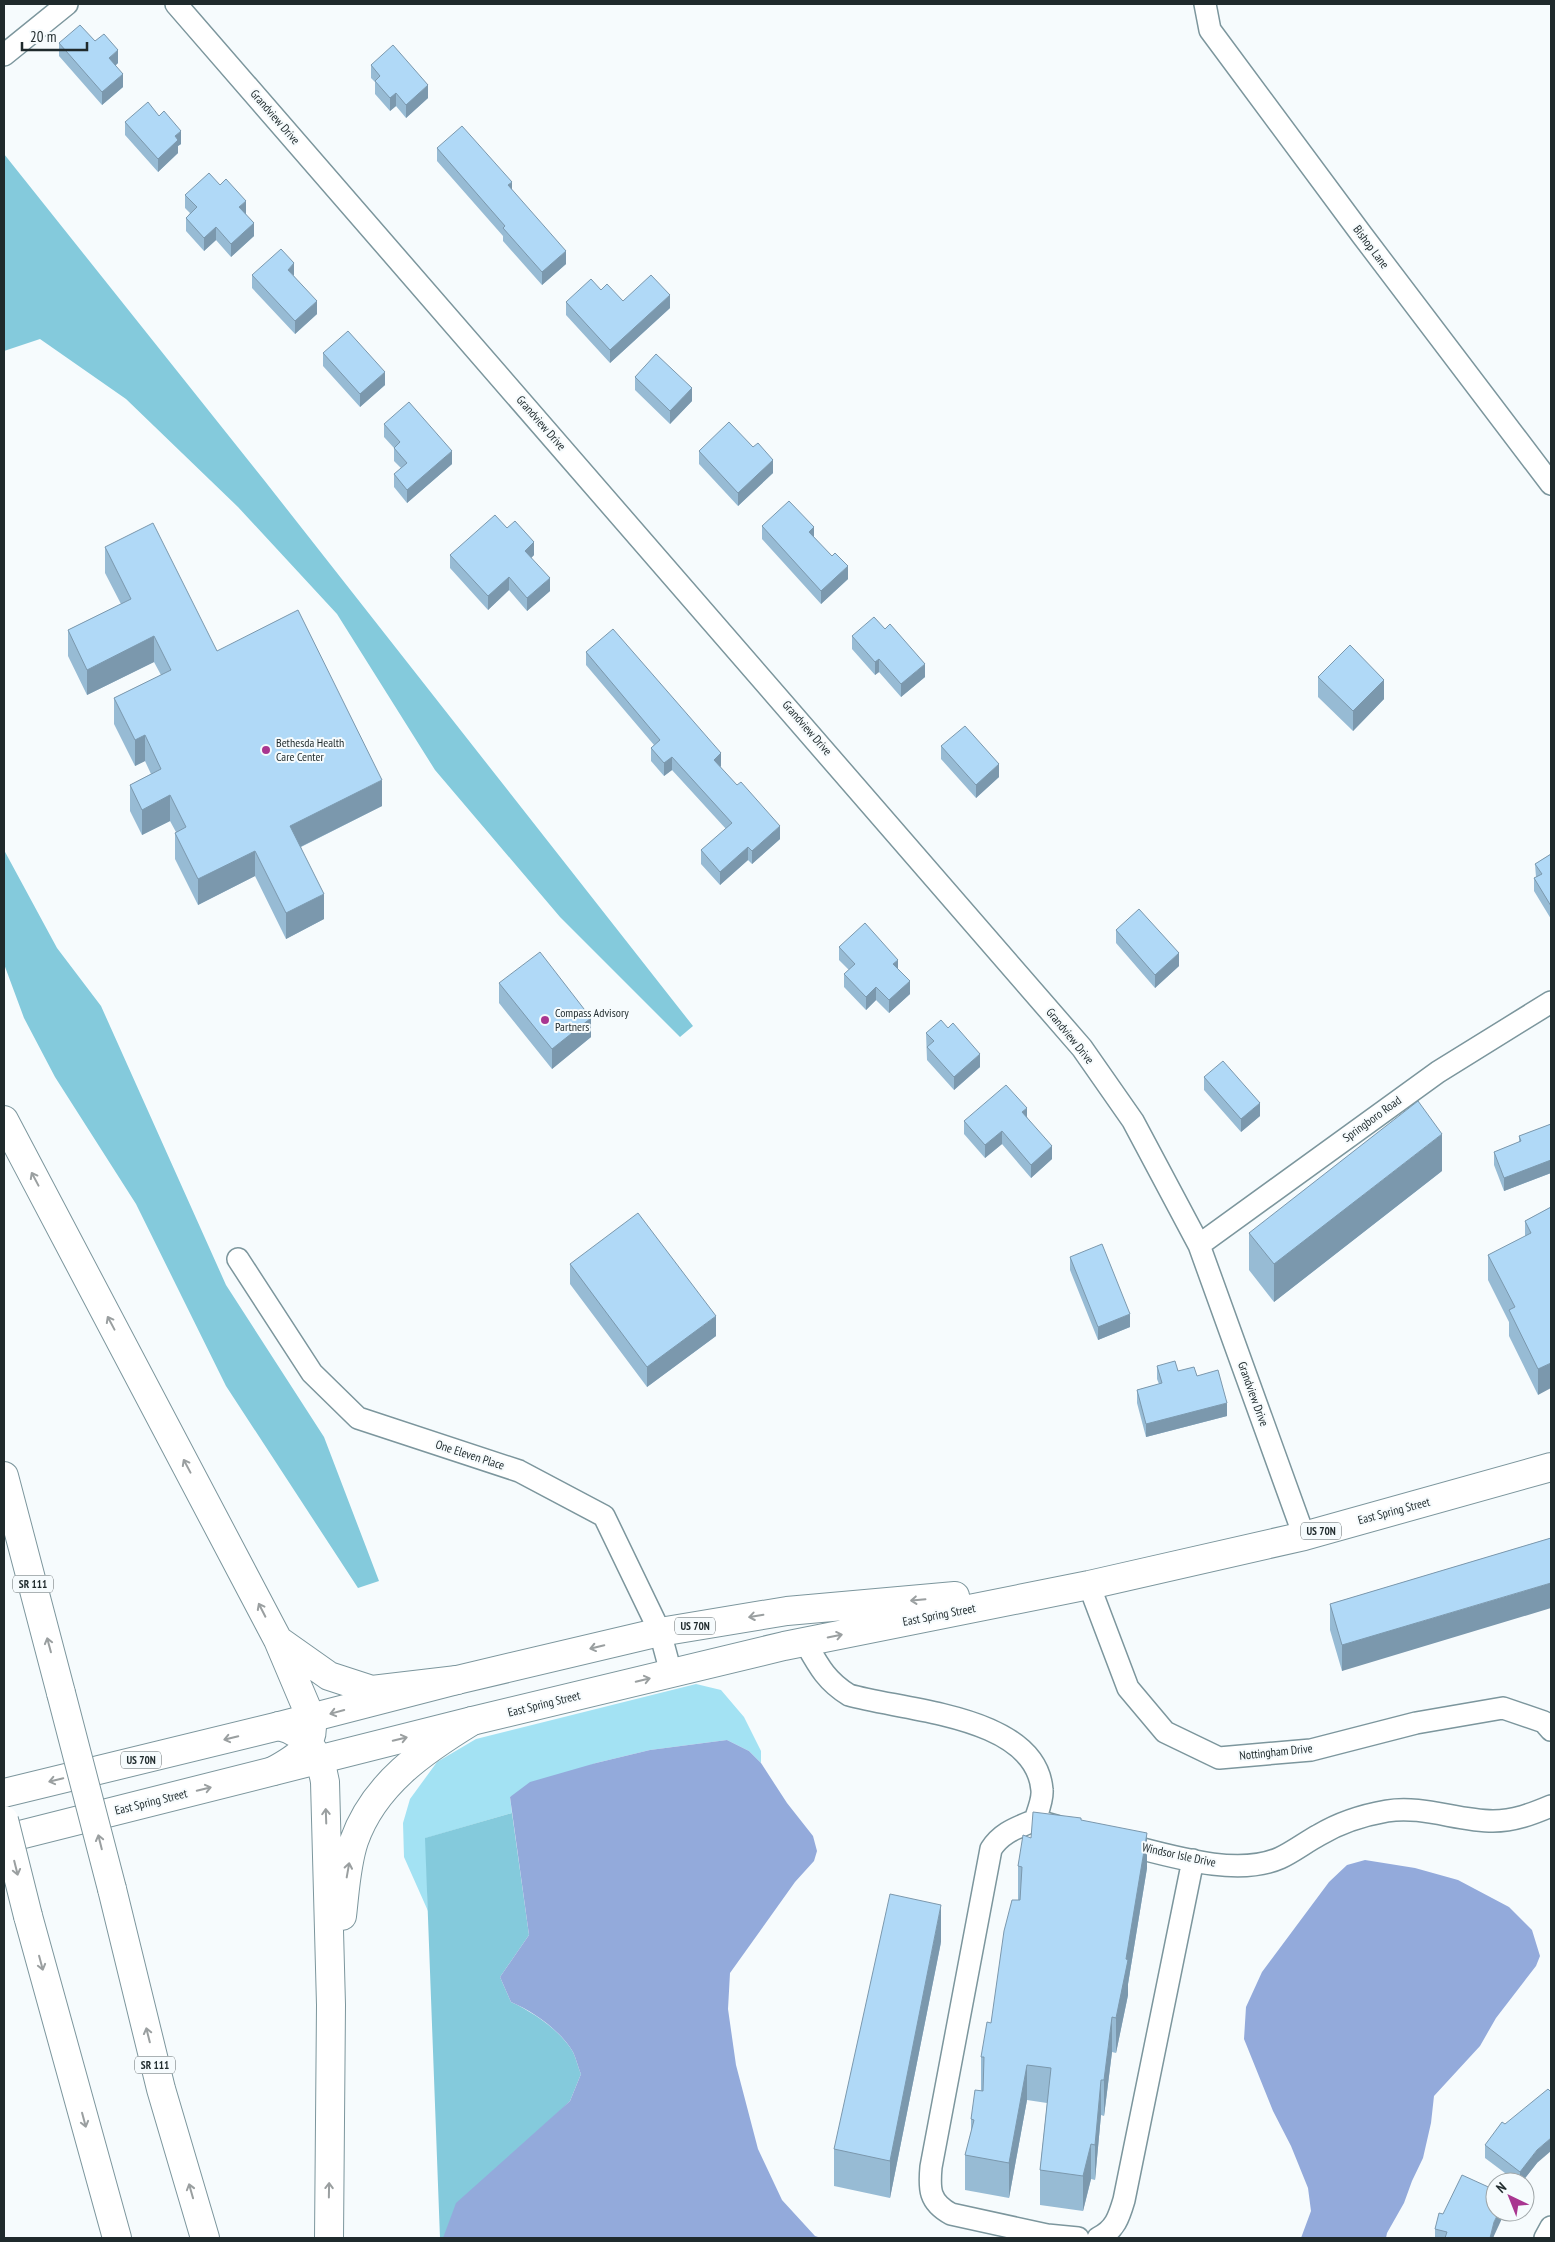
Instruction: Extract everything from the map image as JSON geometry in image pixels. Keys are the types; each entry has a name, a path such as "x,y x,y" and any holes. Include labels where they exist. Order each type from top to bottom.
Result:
{"main road":[{"path":"4,1120 278,1640 325,1782 331,2005 329,2238"},
{"name":"East Spring Street","path":"312,1740 472,1721 805,1642 1088,1585 1304,1536 1551,1466"},
{"name":"SR 111","path":"4,1476 112,1889 161,2089 205,2238"},
{"name":"East Spring Street","path":"4,1839 273,1771 288,1763 304,1750 312,1740 457,1680 660,1632 787,1611 1088,1585"},
{"path":"278,1640 329,1676 372,1690 457,1680"},
{"path":"331,2005 348,1868 354,1842 363,1820 374,1802 408,1765 426,1750 472,1721"},
{"name":"US 70N","path":"4,1793 279,1726 298,1732 312,1740"},
{"path":"4,1820 28,1916 117,2238"}],"street":[{"path":"4,55 66,4"},
{"name":"Grandview Drive","path":"176,4 1082,1048 1133,1121 1199,1245 1304,1536"},
{"name":"Bishop Lane","path":"1205,4 1210,30 1362,235 1551,484"},
{"name":"Springboro Road","path":"1199,1245 1438,1072 1551,1002"},
{"name":"One Eleven Place","path":"238,1259 312,1373 358,1418 519,1472 604,1516 660,1632 671,1673"},
{"name":"Nottingham Drive","path":"1088,1585 1128,1688 1166,1732 1219,1758 1311,1750 1416,1723 1503,1708 1544,1722 1551,1730"},
{"path":"805,1642 823,1673 834,1686 849,1695 970,1722 995,1731 1012,1740 1035,1767 1042,1791 1036,1820"},
{"name":"Windsor Isle Drive","path":"1102,1838 1193,1860 1232,1865 1258,1864 1280,1858 1321,1833 1355,1819 1388,1810 1422,1811 1493,1821 1521,1818 1551,1806"},
{"path":"1074,1830 1036,1820 1008,1832 998,1839 991,1849 931,2166 929,2187 934,2200 941,2209 951,2214 1047,2235 1078,2238"},
{"path":"1098,2238 1107,2234 1114,2227 1124,2200 1193,1860"},
{"path":"1545,2238 1551,2226"}],"shaded area":[{"path":"4,154 264,480 693,1026 680,1037 560,917 435,770 337,614 238,507 126,399 40,339 4,351"},
{"path":"4,850 57,948 101,1006 226,1285 324,1437 379,1581 358,1588 226,1386 136,1204 55,1077 24,1018 4,964"},
{"path":"696,1684 721,1690 744,1717 761,1751 761,1763 749,1751 727,1740 650,1750 596,1763 510,1797 512,1813 426,1838 428,1911 404,1857 403,1823 410,1799 437,1762 476,1739"},
{"path":"727,1740 749,1751 761,1763 787,1803 813,1836 817,1851 814,1861 795,1882 730,1973 728,2009 736,2065 758,2149 782,2200 815,2236 821,2238 443,2238 456,2203 570,2101 581,2074 574,2054 568,2044 546,2022 511,2002 500,1977 529,1935 510,1797 530,1782 596,1763 650,1750"},
{"path":"512,1813 529,1935 500,1977 511,2002 546,2023 568,2044 574,2054 581,2074 570,2101 541,2129 444,2238 440,2238 425,1838"},
{"path":"1365,1860 1415,1868 1458,1880 1509,1907 1532,1930 1540,1956 1536,1966 1496,2018 1480,2046 1434,2096 1431,2123 1423,2158 1404,2203 1386,2238 1301,2238 1311,2211 1308,2188 1291,2146 1273,2111 1244,2039 1246,2007 1262,1972 1329,1882 1347,1865"}],"building":[{"path":"80,25 95,41 104,34 118,50 109,58 123,74 102,92 59,43"},
{"path":"393,45 428,85 406,105 396,93 390,98 375,81 380,76 371,65"},
{"path":"148,102 159,116 164,111 181,131 175,136 178,140 158,159 125,122"},
{"path":"462,126 512,182 508,185 566,251 542,272 437,148"},
{"path":"209,173 220,185 226,179 246,201 239,207 254,223 231,244 216,227 204,238 186,218 197,207 185,195"},
{"path":"281,249 294,263 288,270 317,301 295,321 252,275"},
{"path":"651,275 670,295 610,350 566,302 591,279 601,290 607,284 623,301"},
{"path":"348,331 385,372 360,394 323,353"},
{"path":"656,354 692,388 670,411 635,377"},
{"path":"409,402 452,451 407,490 394,474 407,463 394,448 400,442 384,424"},
{"path":"729,422 753,447 758,443 773,460 738,493 699,451"},
{"path":"789,501 814,527 809,532 832,556 835,553 848,566 821,591 762,526"},
{"path":"495,515 507,528 515,521 534,542 525,551 550,578 527,598 509,577 488,596 450,555"},
{"name":"Bethesda Health Care Center","path":"153,523 217,651 298,610 382,780 290,826 324,894 286,913 255,851 198,879 175,833 186,827 170,795 142,810 130,785 161,769 145,735 135,740 114,698 171,670 154,636 87,670 68,630 131,599 105,547"},
{"path":"874,617 885,629 890,624 925,664 901,684 879,659 875,662 852,636"},
{"path":"613,629 721,753 714,760 737,785 741,782 780,826 752,851 748,847 720,872 701,850 732,823 672,757 664,763 651,748 660,740 586,652"},
{"path":"1350,645 1384,680 1353,711 1318,677"},
{"path":"965,726 999,764 976,785 941,746"},
{"path":"1551,854 1551,906 1534,878 1542,874 1535,864"},
{"path":"1139,909 1179,953 1155,975 1116,930"},
{"path":"865,923 898,960 893,964 910,981 889,1000 876,987 866,997 844,974 855,964 839,947"},
{"name":"Compass Advisory Partners","path":"540,952 591,1018 552,1049 499,983"},
{"path":"941,1020 948,1028 953,1023 980,1054 954,1077 927,1047 934,1041 926,1033"},
{"path":"1223,1061 1260,1103 1241,1119 1204,1077"},
{"path":"1006,1085 1027,1108 1022,1112 1052,1146 1031,1165 1002,1131 985,1145 964,1121"},
{"path":"1418,1101 1442,1134 1274,1264 1249,1233"},
{"path":"1551,1124 1551,1160 1504,1178 1494,1152 1521,1141 1519,1136"},
{"path":"1551,1207 1551,1363 1538,1369 1509,1310 1515,1307 1488,1255 1531,1233 1525,1221"},
{"path":"638,1213 716,1316 647,1367 570,1264"},
{"path":"1102,1244 1130,1314 1098,1327 1070,1257"},
{"path":"1175,1361 1178,1371 1194,1367 1197,1376 1218,1370 1227,1403 1146,1424 1137,1390 1162,1383 1157,1366"},
{"path":"1551,1538 1551,1583 1342,1645 1330,1604"},
{"path":"1033,1812 1081,1818 1081,1820 1147,1833 1126,1959 1128,1960 1116,2018 1112,2017 1104,2080 1101,2080 1095,2145 1091,2144 1083,2176 1040,2170 1051,2068 1027,2065 1009,2163 965,2155 974,2120 971,2119 975,2090 983,2091 984,2057 981,2057 987,2022 991,2023 1004,1931 1012,1900 1020,1900 1022,1867 1018,1866 1023,1835 1031,1838"},
{"path":"890,1894 941,1905 890,2161 834,2149"},
{"path":"1548,2089 1551,2092 1551,2138 1537,2150 1520,2172 1485,2145 1502,2122 1505,2124"},
{"path":"1462,2175 1485,2185 1485,2222 1494,2222 1490,2238 1445,2238 1447,2232 1435,2229 1439,2213 1443,2214"}],"place":[{"name":"Bethesda Health Care Center","path":"266,750"},
{"name":"Compass Advisory Partners","path":"545,1020"}]}
